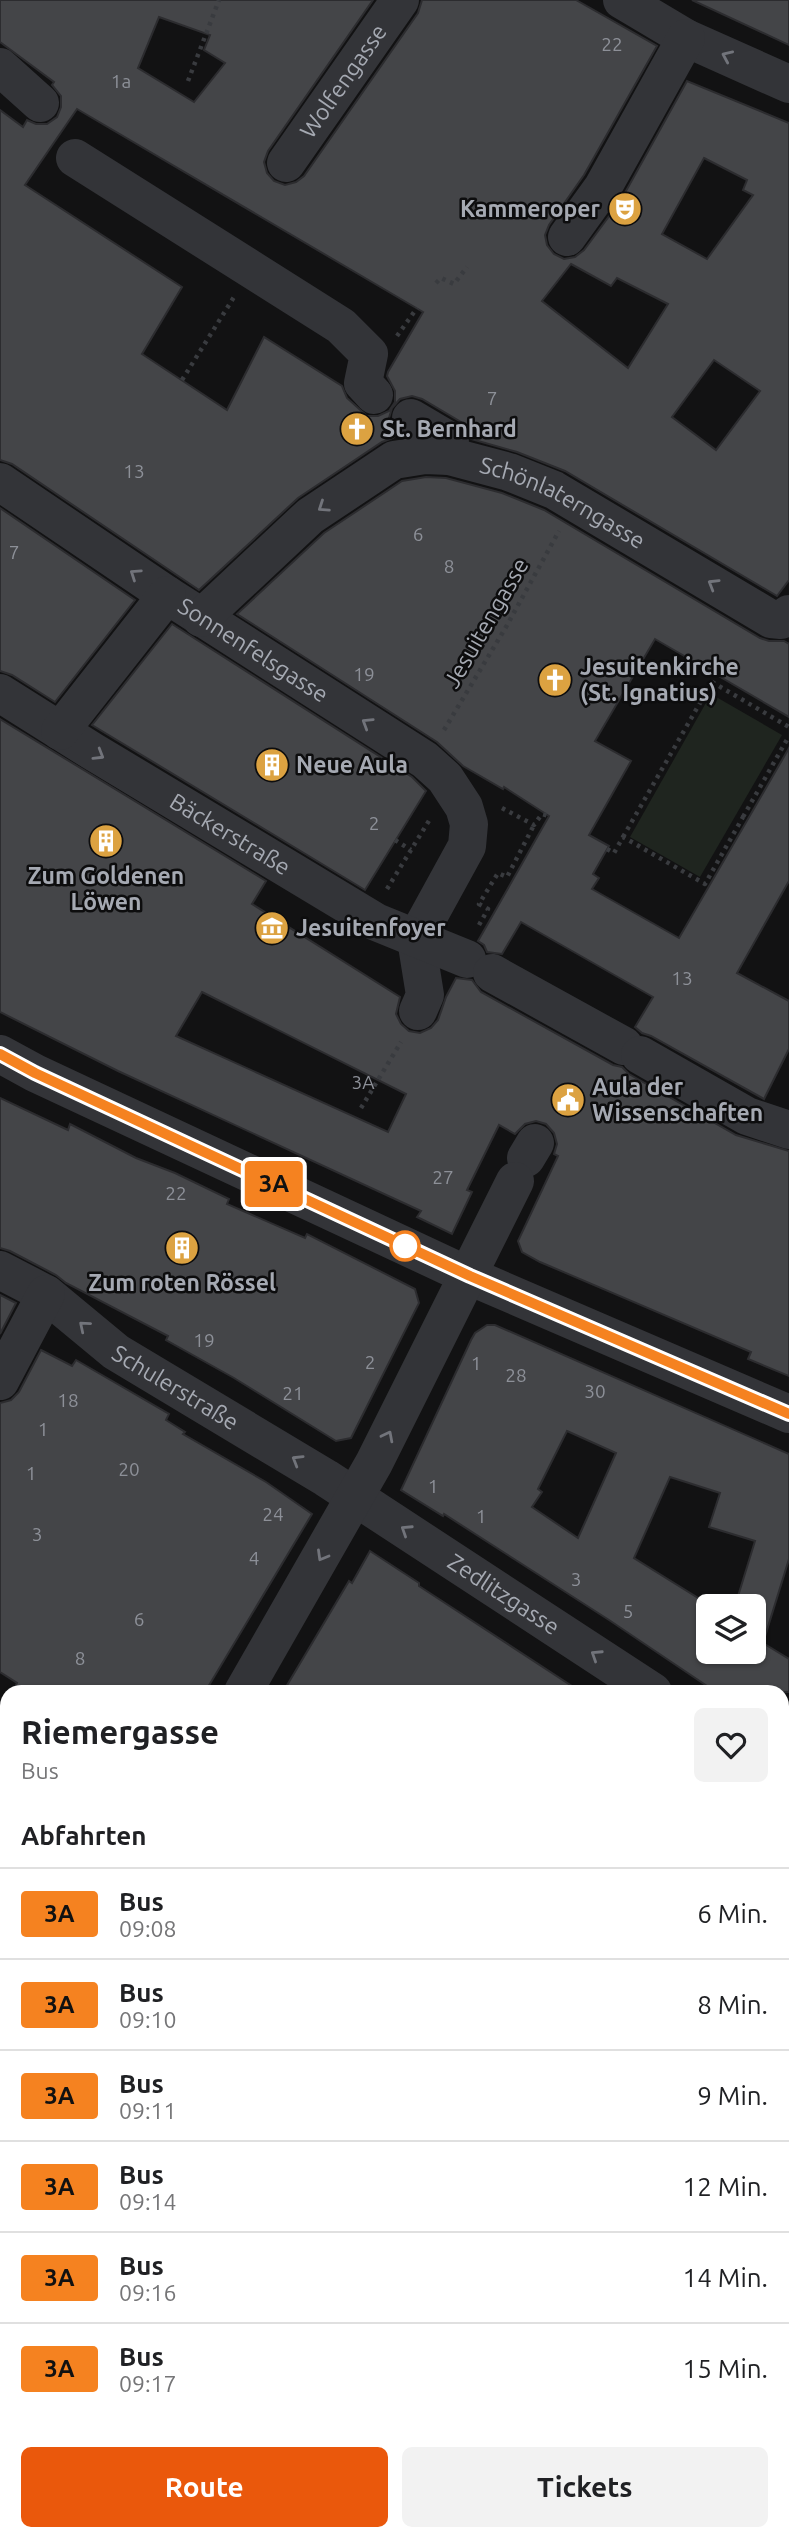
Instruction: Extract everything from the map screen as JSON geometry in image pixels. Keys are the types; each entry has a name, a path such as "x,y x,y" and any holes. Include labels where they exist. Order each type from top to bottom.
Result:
{"street":[{"name":"Wolfengasse","path":"286,163 400,0"},
{"path":"634,3 686,38 789,84"},
{"path":"567,237 603,187 686,38"},
{"path":"0,67 40,103"},
{"path":"75,158 341,326 369,354 363,383 374,395"},
{"path":"411,418 450,441 449,456"},
{"name":"Schönlaterngasse","path":"201,618 310,516 379,468 394,460 411,456 449,456 509,472 554,490 771,619 781,620 789,614"},
{"name":"Sonnenfelsgasse","path":"0,482 446,784"},
{"path":"60,731 167,596"},
{"name":"Bäckerstraße","path":"0,693 370,918 416,939 479,954 632,1051 747,1116 789,1130"},
{"path":"409,1026 425,995 416,939 467,846 469,824 446,784"},
{"path":"0,1054 35,1073 470,1276 789,1414"},
{"path":"247,1685 374,1463 470,1276 525,1161"},
{"name":"Schulerstraße","path":"0,1270 46,1294 116,1352 355,1496"},
{"path":"0,1381 46,1294"},
{"name":"Zedlitzgasse","path":"355,1496 642,1685"}],"path":[{"path":"188,81 219,0"},
{"path":"436,283 441,278 454,284 467,267"},
{"path":"181,380 225,314 249,269"},
{"name":"Jesuitengasse","path":"370,918 411,850 446,784 506,627 575,502"},
{"path":"607,849 614,853 712,682 789,727"},
{"path":"623,837 705,884 745,818 789,736"},
{"path":"446,784 477,796 534,825"},
{"path":"479,954 488,909 479,904 498,873 507,877 542,814 549,816"},
{"path":"395,840 411,850"},
{"path":"361,1108 409,1026"}],"shaded area":[{"path":"711,694 782,735 700,877 630,837"}],"building":[{"path":"0,0 373,0 268,151 264,162 267,173 274,181 285,185 304,176 418,13 422,0 576,0 657,46 584,175 549,225 545,235 547,245 554,254 564,259 575,257 584,250 621,200 687,81 789,123 789,580 777,596 565,471 517,452 471,439 469,430 461,422 412,396 400,399 392,408 389,418 397,434 393,438 382,442 298,498 199,590 12,464 0,460 0,110 23,127 27,120 36,124 47,124 57,117 61,96 52,85 54,82 0,42","holes":["159,17 210,35 204,50 225,63 194,102 138,68","77,109 423,312 388,372 387,376 395,391 395,402 389,411 378,416 367,416 347,398 342,386 264,337 227,410 142,354 182,287 25,185","704,158 747,180 743,190 753,195 707,259 662,234","571,264 611,286 617,278 668,304 628,368 542,301","714,360 760,391 716,450 672,417"]},
{"path":"692,0 789,0 789,45"},
{"path":"426,477 446,478 502,493 544,510 760,638 789,644 789,717 655,639 595,741 631,761 589,835 609,846 593,874 599,878 592,889 679,938 789,748 789,881 737,973 789,1001 789,1049 764,1099 642,1033 635,1027 653,997 521,922 502,954 487,952 484,945 478,941 549,816 504,787 503,789 463,766 437,742 237,614 324,533 402,481"},
{"path":"0,508 135,600 55,702 12,675 0,671"},
{"name":"Neue Aula","path":"172,624 412,777 426,791 365,890 92,725"},
{"path":"0,719 266,881 252,904 400,997 396,1014 401,1024 409,1031 420,1033 431,1028 438,1020 456,978 472,980 481,992 613,1065 622,1067 629,1074 736,1135 789,1151 789,1376 748,1359 751,1352 522,1252 518,1241 558,1156 554,1154 557,1144 554,1133 546,1124 536,1121 525,1124 515,1134 499,1125 467,1190 472,1192 452,1234 417,1217 421,1211 118,1071 0,1012","holes":["202,992 406,1094 388,1132 176,1036"]},
{"path":"0,1098 68,1130 70,1124 136,1158 229,1199 227,1204 305,1238 307,1234 415,1289 419,1303 351,1438 336,1441 166,1340 168,1336 0,1248"},
{"path":"0,1295 16,1303 0,1334"},
{"path":"487,1325 495,1325 789,1454 789,1559 766,1633 766,1594 739,1594 755,1541 709,1527 720,1493 670,1477 634,1558 696,1597 696,1664 766,1664 766,1645 789,1659 789,1685 706,1685 444,1514 443,1516 401,1490 471,1340 475,1333","holes":["567,1431 616,1453 578,1538 532,1507 542,1492 538,1489"]},
{"path":"41,1350 72,1366 76,1360 169,1414 166,1420 185,1432 183,1434 266,1482 312,1514 209,1685 16,1685 17,1683 0,1672 0,1403 11,1400 19,1392"},
{"path":"370,1551 570,1685 287,1685 349,1581 352,1583"}],"bus line":[{"name":"3A","path":"0,1054 35,1073 470,1276 789,1414"}],"place":[{"name":"Kammeroper","path":"625,209"},
{"name":"St. Bernhard","path":"357,429"},
{"name":"Jesuitenkirche (St. Ignatius)","path":"555,680"},
{"name":"Neue Aula","path":"272,765"},
{"name":"Zum Goldenen Löwen","path":"106,841"},
{"name":"Jesuitenfoyer","path":"272,928"},
{"name":"Aula der Wissenschaften","path":"568,1100"},
{"name":"Zum roten Rössel","path":"182,1248"}]}
